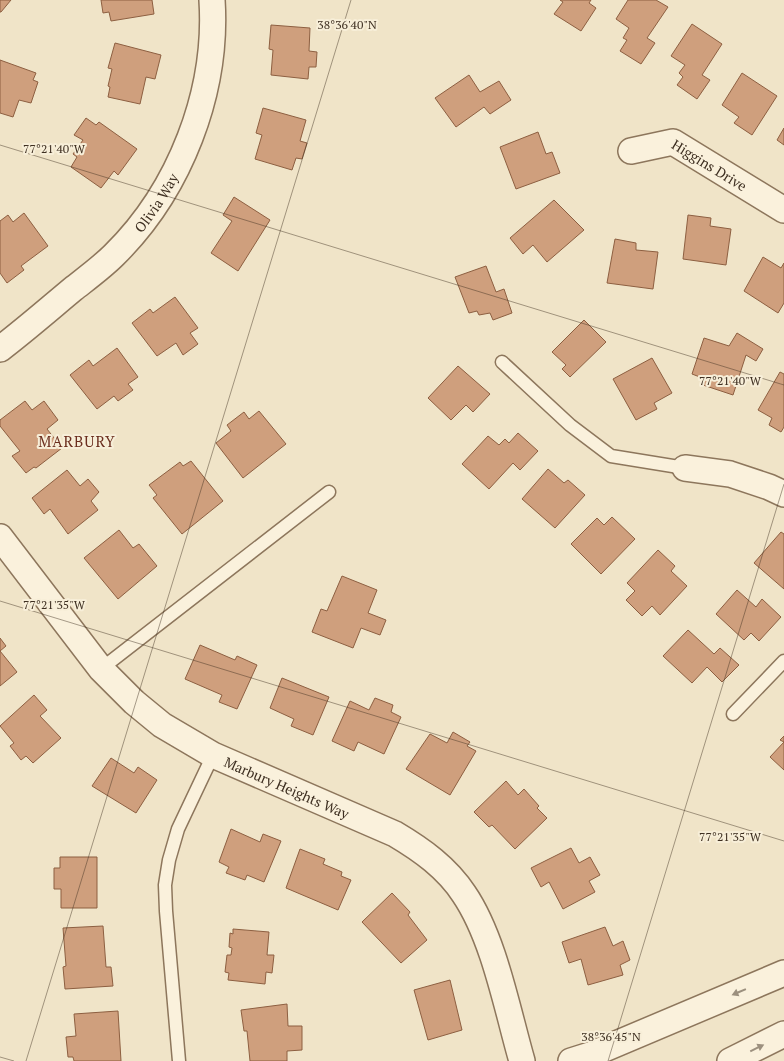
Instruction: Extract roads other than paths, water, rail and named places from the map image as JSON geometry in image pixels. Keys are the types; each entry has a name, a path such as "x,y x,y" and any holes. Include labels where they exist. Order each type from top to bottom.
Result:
{"street":[{"name":"Olivia Way","path":"0,349 114,255 143,222 167,186 186,147 198,115 208,72 211,46 212,0"},
{"name":"Higgins Drive","path":"631,151 673,142 784,210"},
{"path":"685,468 730,474 784,494"},
{"name":"Marbury Heights Way","path":"0,537 101,669 134,702 162,725 213,755 395,834 418,847 443,868 464,894 480,922 492,953 522,1061"},
{"path":"571,1061 590,1055 784,973"},
{"path":"730,1061 784,1034"}],"lane":[{"path":"502,362 570,425 611,456 685,468"},
{"path":"101,669 329,492"},
{"path":"733,714 784,661"},
{"path":"179,1061 165,885 169,860 178,829 213,755"}],"district":[{"name":"MARBURY","path":"77,441"}]}
